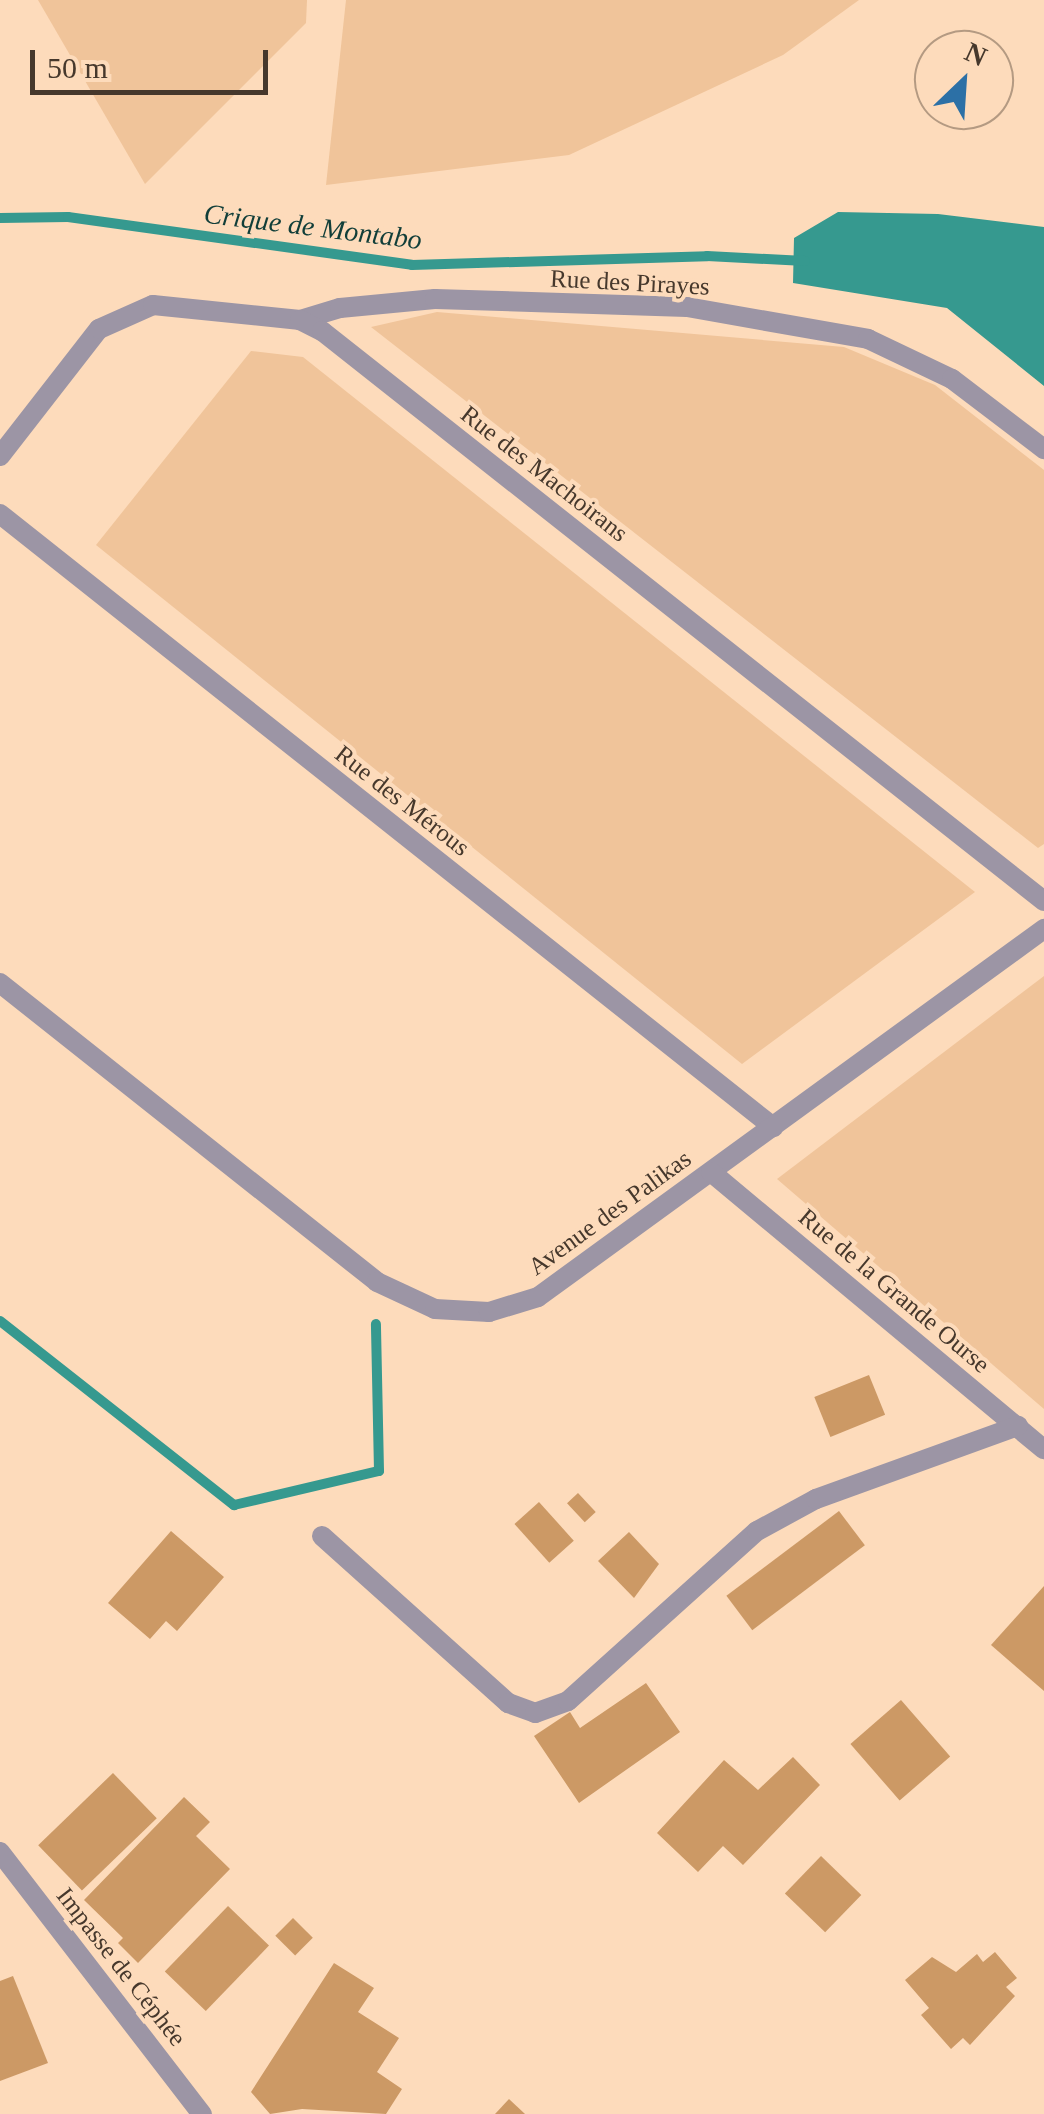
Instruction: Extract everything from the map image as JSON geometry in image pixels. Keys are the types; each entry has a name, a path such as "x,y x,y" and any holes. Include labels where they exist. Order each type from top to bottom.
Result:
{"street":[{"name":"Rue des Pirayes","path":"300,320 340,308 435,299 686,307 868,339 952,379 1044,448"},
{"name":"Rue des Machoirans","path":"0,456 99,328 153,305 300,320 338,343 1044,902"},
{"name":"Rue des Mérous","path":"0,514 773,1127"},
{"name":"Avenue des Palikas","path":"0,983 377,1282 435,1309 489,1312 538,1297 1044,929"},
{"name":"Rue de la Grande Ourse","path":"711,1172 1044,1449"},
{"path":"322,1536 508,1704 535,1713 568,1701 757,1531 816,1499 1018,1426"},
{"name":"Impasse de Céphée","path":"0,1852 202,2114"}],"shaded area":[{"path":"38,0 307,0 306,23 145,184"},
{"path":"346,0 859,0 783,55 569,155 326,185"},
{"path":"437,312 844,347 935,385 1044,470 1044,844 1038,848 371,327"},
{"path":"251,351 303,357 975,892 742,1064 96,545"},
{"path":"1044,976 1044,1409 777,1179"}],"water":[{"path":"838,212 938,214 1044,227 1044,386 947,308 793,283 794,238"}],"building":[{"path":"869,1375 885,1415 830,1437 814,1397"},
{"path":"578,1493 596,1512 585,1522 567,1503"},
{"path":"539,1502 574,1541 549,1563 514,1524"},
{"path":"839,1511 865,1545 752,1630 726,1596"},
{"path":"171,1531 224,1577 177,1631 166,1621 150,1639 108,1603"},
{"path":"629,1532 659,1564 634,1598 598,1561"},
{"path":"1044,1586 1044,1691 991,1645"},
{"path":"646,1683 680,1732 579,1803 534,1736 570,1712 580,1728"},
{"path":"901,1700 950,1757 900,1801 850,1744"},
{"path":"793,1757 820,1785 743,1865 723,1846 698,1872 657,1833 724,1760 758,1790"},
{"path":"113,1773 157,1818 82,1891 38,1845"},
{"path":"184,1797 210,1822 196,1836 230,1869 138,1963 118,1943 123,1938 84,1900"},
{"path":"821,1856 861,1895 825,1932 785,1893"},
{"path":"228,1906 269,1946 206,2011 165,1971"},
{"path":"293,1918 313,1938 295,1955 275,1936"},
{"path":"995,1952 1017,1978 1006,1987 1015,1996 970,2045 963,2038 951,2049 921,2015 929,2008 905,1980 932,1957 956,1972 977,1954 983,1962"},
{"path":"334,1963 374,1988 358,2012 399,2038 377,2072 402,2089 386,2114 302,2109 270,2114 251,2092"},
{"path":"13,1976 48,2063 0,2081 0,1981"},
{"path":"509,2099 525,2114 495,2114"}],"waterway":[{"name":"Crique de Montabo","path":"0,218 68,217 412,265 707,256 805,261"},
{"path":"0,1321 234,1505 379,1471 376,1324"}]}
